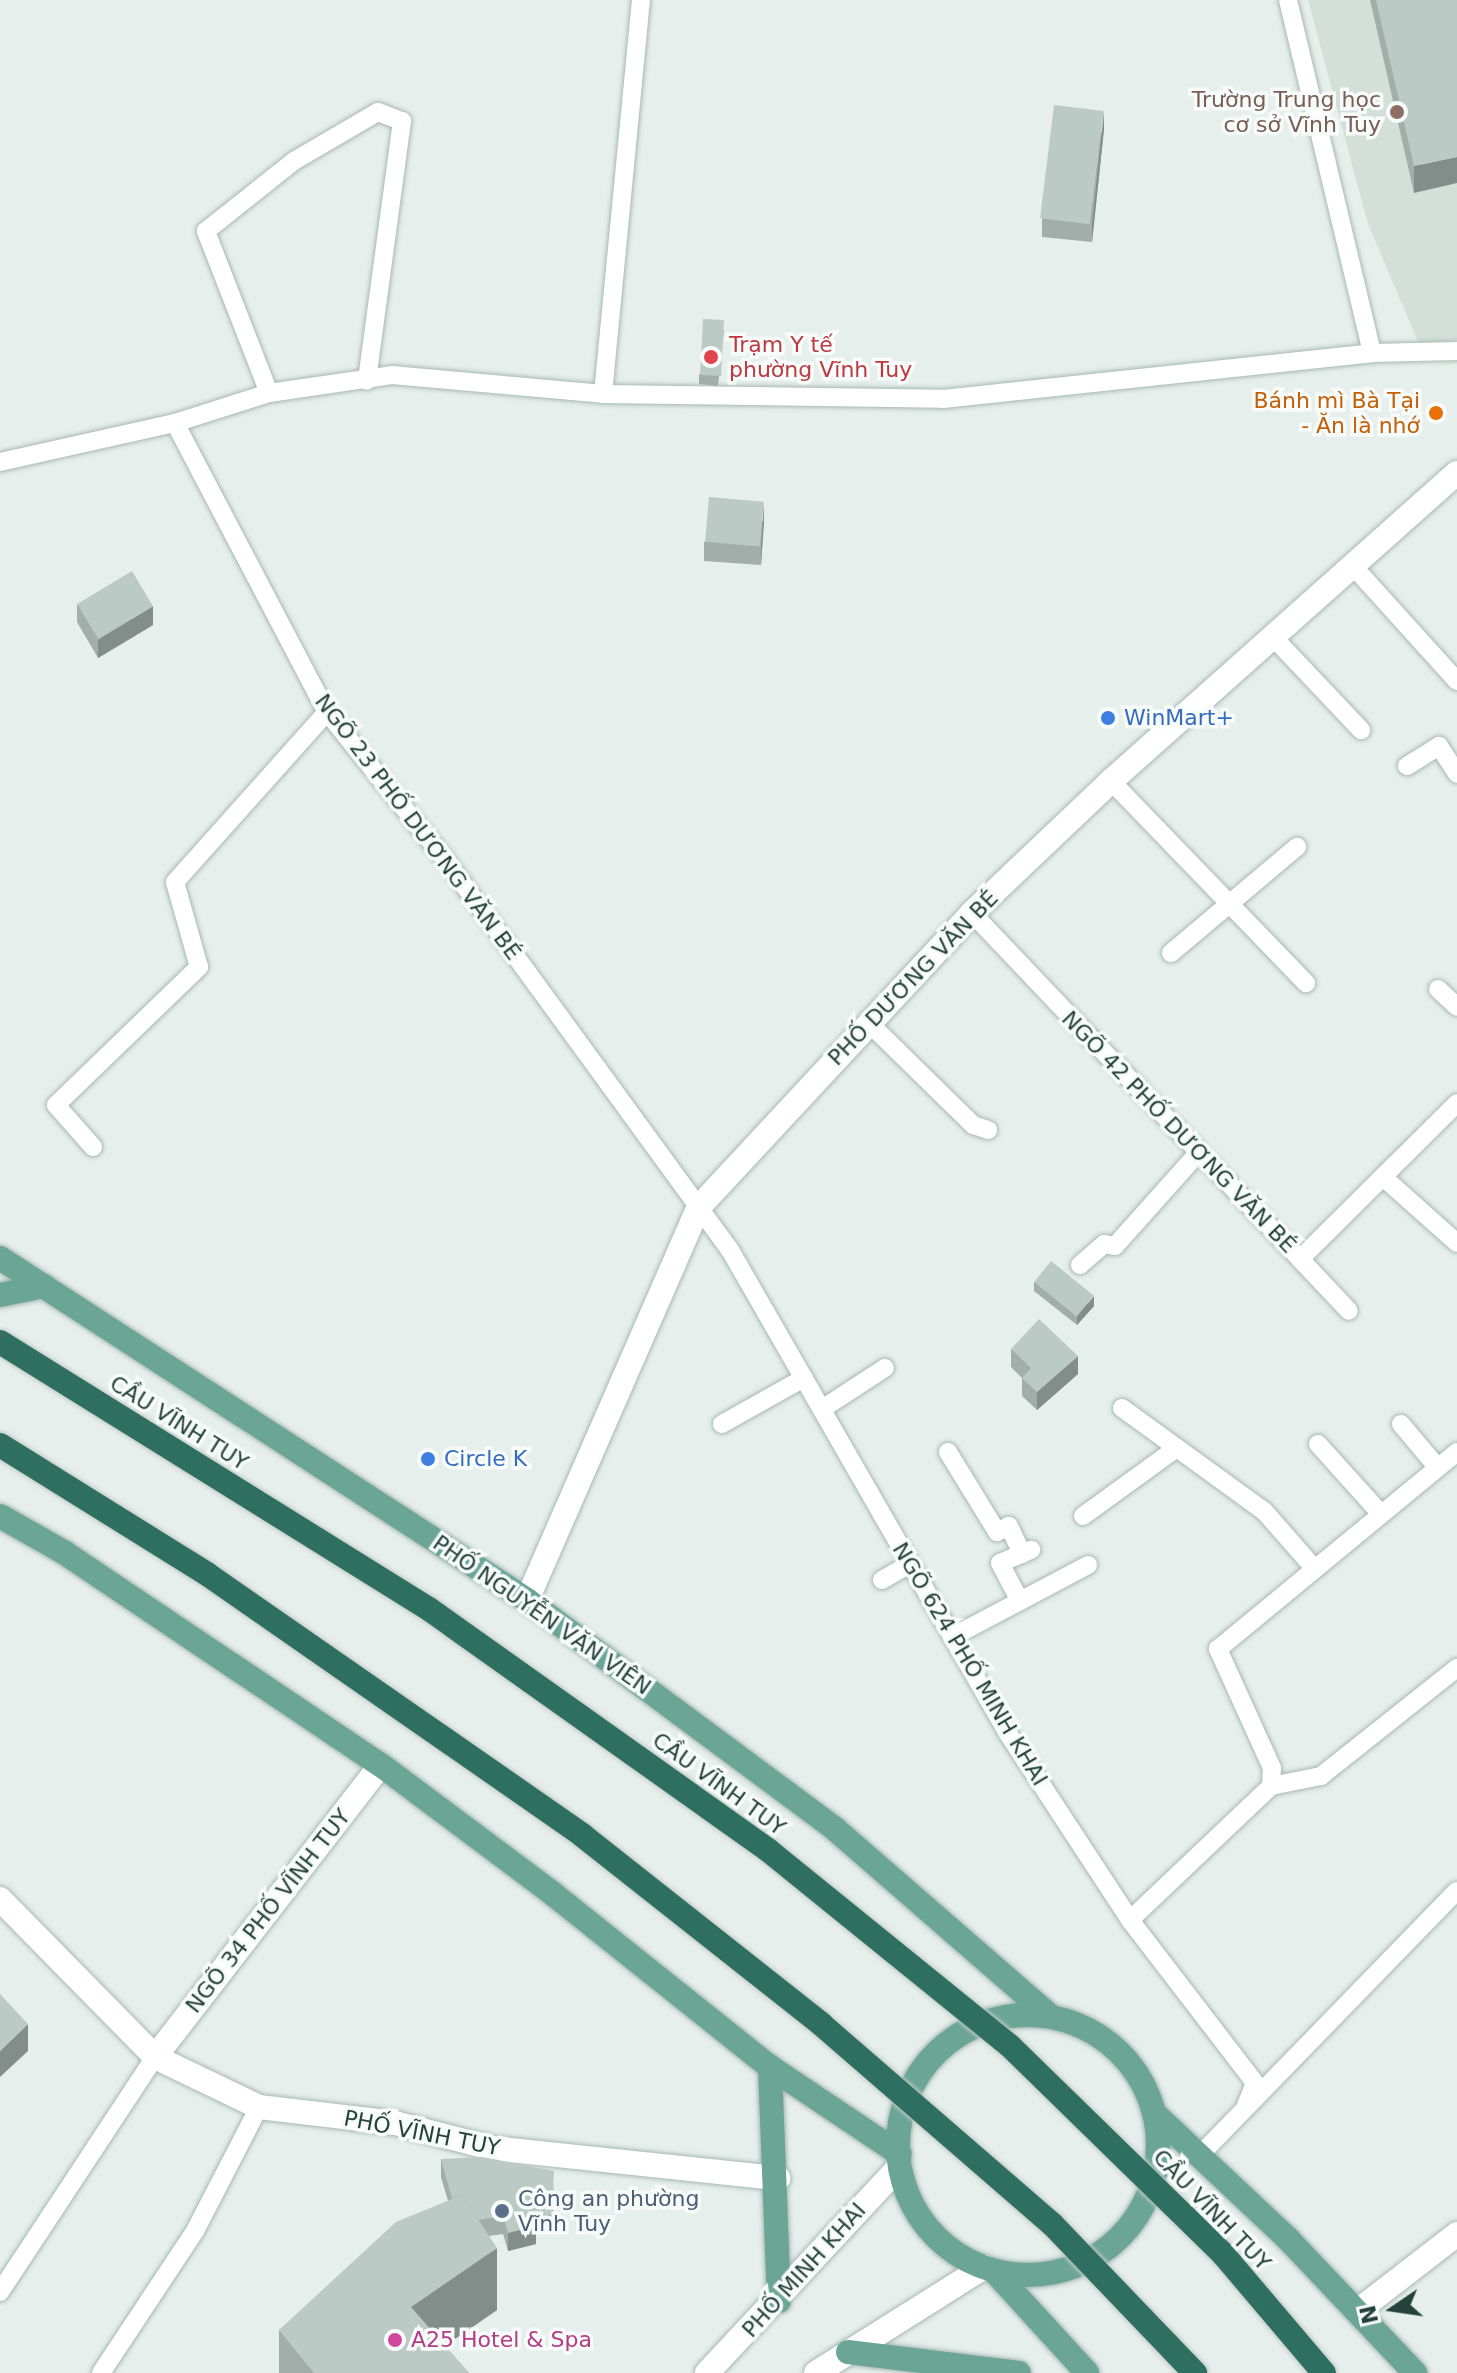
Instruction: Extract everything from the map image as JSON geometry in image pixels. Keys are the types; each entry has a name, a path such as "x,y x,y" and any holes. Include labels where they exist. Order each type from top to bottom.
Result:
{"highway":[{"name":"CẦU VĨNH TUY","path":"0,1342 429,1609 768,1850 1010,2046 1223,2254 1324,2373"},
{"path":"0,1445 207,1574 582,1835 821,2024 1052,2224 1195,2373"}],"main road":[{"name":"PHỐ NGUYỄN VĂN VIÊN","path":"0,1258 527,1600 835,1829 1050,2016"},
{"path":"0,1295 44,1286"},
{"path":"0,1516 65,1553 381,1765 552,1893 770,2067 900,2160"},
{"path":"989,2269 1056,2274 1094,2259 1126,2233 1148,2197 1158,2157 1156,2115 1140,2077 1110,2043 1050,2016 997,2016 971,2023 945,2045 916,2080 900,2121 900,2160 914,2209 940,2242 989,2269 1087,2373"},
{"path":"770,2067 778,2178 779,2301"},
{"path":"1156,2115 1359,2310 1415,2373"},
{"path":"848,2352 1019,2373"}],"street":[{"name":"PHỐ DƯƠNG VĂN BÉ","path":"527,1600 699,1207 972,913 1111,781 1457,473"},
{"name":"NGÕ 34 PHỐ VĨNH TUY","path":"155,2057 381,1765"},
{"name":"PHỐ VĨNH TUY","path":"0,1899 155,2057 259,2107 395,2123 491,2148 778,2178"},
{"name":"PHỐ MINH KHAI","path":"707,2373 779,2301 900,2160"},
{"path":"1359,2310 1457,2234"},
{"path":"816,2373 989,2269"}],"lane":[{"path":"603,394 641,0"},
{"path":"1288,0 1372,353"},
{"path":"269,393 206,231 294,161 378,112 402,121 367,381"},
{"path":"0,462 175,423 269,393 392,375 603,394 943,399 1372,353 1457,351"},
{"name":"NGÕ 23 PHỐ DƯƠNG VĂN BÉ","path":"175,423 327,712 447,862 699,1207"},
{"path":"1353,566 1457,681"},
{"path":"1274,638 1361,730"},
{"path":"93,1147 56,1105 199,967 175,882 327,712"},
{"path":"1407,766 1439,746 1457,774"},
{"path":"1111,781 1306,983"},
{"path":"1171,953 1297,847"},
{"name":"NGÕ 42 PHỐ DƯƠNG VĂN BÉ","path":"972,913 1300,1259 1457,1103"},
{"path":"1438,989 1457,1007"},
{"path":"868,1022 973,1125 988,1130"},
{"path":"1080,1265 1104,1244 1115,1246 1199,1152"},
{"path":"1383,1177 1457,1243"},
{"name":"NGÕ 624 PHỐ MINH KHAI","path":"699,1207 804,1378 1007,1732 1130,1920 1255,2083 1246,2105"},
{"path":"1300,1259 1349,1311"},
{"path":"822,1409 885,1368"},
{"path":"722,1424 804,1378"},
{"path":"1122,1408 1174,1450 1264,1511 1315,1569"},
{"path":"1401,1424 1438,1468"},
{"path":"1318,1444 1381,1514"},
{"path":"1083,1516 1174,1450"},
{"path":"948,1452 997,1532 1009,1526 1026,1552 1000,1563 1020,1601"},
{"path":"1271,1786 1272,1768 1218,1649 1457,1452"},
{"path":"882,1580 910,1564"},
{"path":"952,1637 1088,1565"},
{"path":"1130,1920 1271,1786 1321,1776 1457,1668"},
{"path":"1198,2157 1457,1891"},
{"path":"0,2292 155,2057"},
{"path":"101,2373 195,2231 259,2107"}],"shaded area":[{"name":"Trường Trung học cơ sở Vĩnh Tuy","path":"1308,0 1457,0 1457,340 1419,344 1368,224"}],"building":[{"path":"1376,0 1457,0 1457,157 1414,166"},
{"path":"1054,105 1104,111 1090,224 1040,218"},
{"name":"Trạm Y tế phường Vĩnh Tuy","path":"703,319 724,320 721,376 700,375"},
{"path":"709,497 764,502 760,547 705,542"},
{"path":"132,571 153,606 98,639 77,604"},
{"path":"1051,1261 1094,1296 1077,1317 1034,1282"},
{"path":"1039,1319 1078,1356 1037,1392 1022,1378 1031,1368 1011,1349"},
{"path":"0,1994 28,2024 0,2051"},
{"name":"Công an phường Vĩnh Tuy","path":"483,2157 554,2171 552,2215 536,2214 536,2226 508,2233 503,2216 478,2220 462,2195 452,2199 441,2159"},
{"path":"462,2195 497,2248 411,2307 469,2373 314,2373 279,2330 396,2222"}],"place":[{"name":"Trường Trung học cơ sở Vĩnh Tuy","path":"1397,112"},
{"name":"Trạm Y tế phường Vĩnh Tuy","path":"711,357"},
{"name":"Bánh mì Bà Tại - Ăn là nhớ","path":"1436,413"},
{"name":"WinMart+","path":"1108,718"},
{"name":"Circle K","path":"428,1459"},
{"name":"Công an phường Vĩnh Tuy","path":"502,2211"},
{"name":"A25 Hotel & Spa","path":"395,2340"}]}
